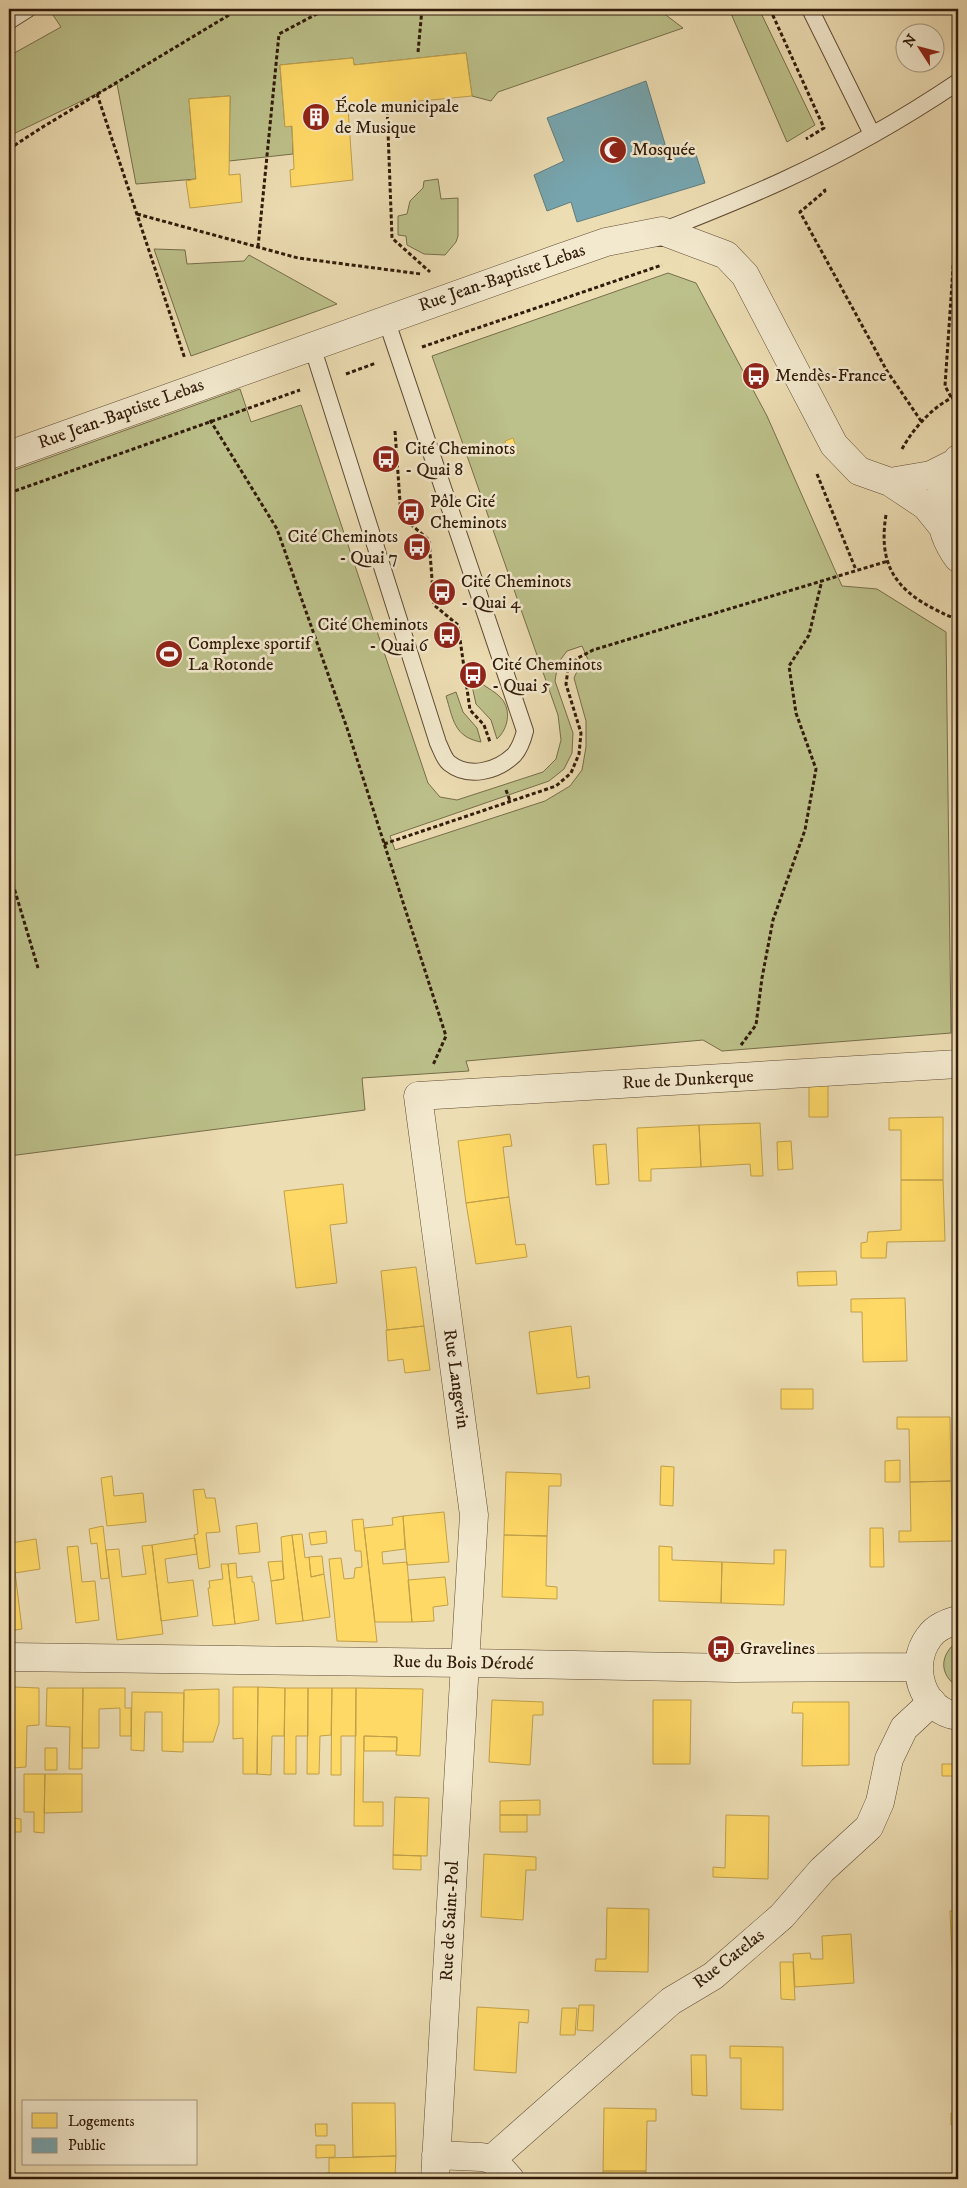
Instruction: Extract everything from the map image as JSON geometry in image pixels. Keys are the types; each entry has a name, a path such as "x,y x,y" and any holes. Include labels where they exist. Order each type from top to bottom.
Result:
{"street":[{"name":"Rue Jean-Baptiste Lebas","path":"9,455 606,242 662,231"},
{"path":"662,231 726,256 745,275 834,445 859,471 890,482 926,506 942,526"},
{"path":"890,482 930,475 956,462"},
{"path":"956,462 944,483 940,504 942,526 946,538 958,558"},
{"name":"Rue de Dunkerque","path":"418,1096 958,1064"},
{"name":"Rue Langevin","path":"418,1096 474,1515 465,1663"},
{"path":"958,1620 944,1625 930,1636 920,1651 918,1668 921,1686 932,1702 942,1710 958,1716"},
{"name":"Rue du Bois Dérodé","path":"9,1657 734,1668 910,1666 918,1668"},
{"name":"Rue de Saint-Pol","path":"436,2167 465,1663"},
{"name":"Rue Catelas","path":"492,2159 671,2001 713,1976 782,1916 822,1870 869,1827 880,1802 889,1758 904,1728 932,1702"},
{"path":"436,2167 481,2157 492,2159 510,2179"}],"lane":[{"path":"9,21 28,9"},
{"path":"810,9 872,134"},
{"path":"662,231 782,181 814,165 872,134 958,82"},
{"path":"312,346 438,743 448,762 463,771 483,772 498,767 514,755 522,744 525,730 386,319"}],"path":[{"path":"9,149 239,9"},
{"path":"258,247 279,34 326,9"},
{"path":"418,52 422,9"},
{"path":"770,9 824,128 803,141 825,191 800,212 887,372 921,421"},
{"path":"97,94 193,388 210,421 277,528 347,728 446,1036 418,1096"},
{"path":"136,214 298,258 434,276 392,238 387,104"},
{"path":"951,397 945,386 958,196"},
{"path":"372,364 375,373"},
{"path":"392,422 395,431 401,516 429,540 434,604 458,625 470,710 484,725 510,801"},
{"path":"384,844 556,786 571,773 579,754 581,733 566,684 568,668 578,658 593,650 888,561"},
{"path":"725,1078 734,1055 756,1024 773,920 805,830 816,769 796,712 789,666 809,635 822,580"},
{"path":"9,871 38,968"}],"green space":[{"path":"49,9 658,9 683,28 498,92 491,101 472,96 466,53 354,65 353,58 280,65 285,126 292,126 293,154 229,161 230,96 189,99 196,179 136,184 117,84 9,136 9,56 61,27"},
{"path":"729,9 759,9 815,125 787,142"},
{"path":"438,179 441,199 458,198 458,236 456,242 445,255 424,254 407,245 406,236 398,235 398,216 407,214 410,201 423,188 424,181"},
{"path":"154,249 185,250 187,264 244,261 249,255 337,304 191,356"},
{"path":"668,273 696,283 767,416 842,586 877,589 946,632 951,1033 722,1051 703,1040 466,1061 469,1071 362,1078 365,1110 9,1156 9,472 240,389 251,422 301,405 428,783 440,797 457,800 543,772 556,759 561,740 558,715 432,356","holes":["582,646 589,662 579,667 574,678 586,721 586,747 582,770 570,786 545,801 395,850 390,836 549,781 564,769 572,753 573,733 555,681 558,663 567,651"]},
{"path":"481,683 499,696 507,708 506,725 497,739 491,720 476,704 472,686"},
{"path":"456,692 463,712 477,728 481,742 465,736 456,726 446,696"},
{"path":"958,1641 958,1687 947,1676 944,1664 948,1652"}],"building: Logements":[{"name":"École municipale de Musique","path":"466,53 472,96 348,108 353,180 291,187 290,170 294,169 292,126 285,127 280,65 353,58 354,65"},
{"path":"230,96 229,175 240,174 242,202 190,208 186,181 196,179 189,99"},
{"path":"513,438 518,453 510,456 505,441"},
{"path":"9,950 14,965 9,967"},
{"path":"828,1085 828,1117 809,1117 809,1086"},
{"path":"943,1117 943,1180 901,1180 901,1130 889,1130 889,1118"},
{"path":"760,1123 763,1176 751,1176 750,1164 701,1167 699,1125"},
{"path":"699,1125 701,1167 651,1169 651,1181 639,1181 637,1128"},
{"path":"510,1134 512,1146 503,1147 509,1197 466,1203 458,1141"},
{"path":"791,1141 793,1169 778,1170 777,1142"},
{"path":"606,1144 609,1184 596,1185 593,1145"},
{"path":"901,1180 943,1180 945,1241 887,1242 886,1258 861,1258 861,1243 867,1242 868,1232 901,1230"},
{"path":"343,1184 347,1223 330,1225 337,1283 296,1288 284,1191"},
{"path":"509,1197 516,1245 525,1244 527,1257 476,1264 466,1203"},
{"path":"416,1267 424,1326 387,1330 381,1271"},
{"path":"836,1271 837,1285 798,1286 797,1272"},
{"path":"905,1298 907,1361 863,1362 862,1312 851,1312 851,1299"},
{"path":"424,1326 430,1370 405,1373 403,1359 388,1361 386,1330"},
{"path":"571,1326 577,1378 589,1376 590,1388 537,1394 529,1332"},
{"path":"781,1389 813,1389 813,1409 781,1409"},
{"path":"897,1417 950,1417 951,1481 910,1482 909,1429 897,1429"},
{"path":"900,1460 900,1482 885,1482 885,1461"},
{"path":"661,1466 674,1467 673,1506 660,1505"},
{"path":"506,1472 561,1474 561,1486 549,1486 547,1536 504,1535"},
{"path":"112,1476 114,1496 143,1493 146,1522 107,1526 101,1478"},
{"path":"951,1481 953,1541 899,1542 899,1531 911,1531 910,1482"},
{"path":"204,1489 206,1498 215,1498 220,1532 206,1533 210,1567 199,1569 194,1535 198,1534 193,1490"},
{"path":"444,1512 449,1562 407,1565 403,1516"},
{"path":"403,1516 405,1549 382,1552 383,1564 407,1562 412,1622 375,1622 364,1528 393,1525 392,1518"},
{"path":"363,1519 377,1642 337,1641 329,1559 341,1558 344,1579 354,1578 355,1568 362,1567 361,1551 355,1551 352,1520"},
{"path":"9,1523 22,1629 9,1631"},
{"path":"257,1523 260,1552 239,1554 236,1526"},
{"path":"103,1526 109,1578 101,1579 97,1543 91,1544 89,1529"},
{"path":"870,1528 883,1528 884,1567 870,1567"},
{"path":"326,1531 327,1543 311,1545 309,1533"},
{"path":"302,1534 305,1558 309,1557 311,1577 324,1574 330,1617 303,1621 292,1535"},
{"path":"292,1535 303,1621 276,1624 271,1581 284,1579 281,1537"},
{"path":"504,1535 547,1536 546,1586 557,1587 557,1599 502,1597"},
{"path":"195,1538 197,1554 165,1559 168,1583 193,1580 198,1616 161,1621 152,1545"},
{"path":"36,1539 40,1569 15,1573 11,1543"},
{"path":"152,1545 163,1634 117,1640 106,1550 119,1549 122,1577 146,1574 142,1546"},
{"path":"78,1546 82,1582 95,1581 99,1620 76,1623 67,1547"},
{"path":"659,1546 672,1547 672,1560 722,1562 721,1603 659,1601"},
{"path":"774,1550 786,1550 784,1605 721,1603 722,1562 774,1564"},
{"path":"322,1556 324,1574 311,1577 309,1557"},
{"path":"282,1561 284,1579 271,1581 268,1562"},
{"path":"236,1563 237,1578 252,1576 259,1620 235,1624 228,1564"},
{"path":"221,1564 228,1564 235,1624 213,1626 208,1588 210,1588 209,1581 223,1579"},
{"path":"445,1577 448,1605 433,1607 434,1621 412,1622 408,1580"},
{"path":"9,1687 14,1687 13,1768 9,1768"},
{"path":"14,1687 39,1688 39,1725 27,1726 26,1767 13,1768"},
{"path":"233,1687 258,1687 257,1774 243,1774 243,1738 233,1739"},
{"path":"258,1687 285,1688 284,1736 272,1736 271,1775 257,1774"},
{"path":"47,1688 83,1688 82,1769 69,1769 70,1727 46,1726"},
{"path":"83,1688 125,1688 125,1708 131,1708 131,1736 120,1736 120,1708 99,1709 99,1748 82,1748"},
{"path":"285,1688 308,1688 308,1736 296,1736 296,1774 284,1774"},
{"path":"308,1688 332,1688 331,1735 320,1736 319,1774 307,1774"},
{"path":"332,1688 356,1688 356,1736 341,1736 341,1775 331,1775"},
{"path":"356,1688 423,1689 420,1756 396,1755 397,1737 364,1736 363,1802 383,1802 383,1826 354,1826"},
{"path":"219,1689 219,1723 213,1742 183,1742 184,1690"},
{"path":"132,1692 184,1693 183,1752 162,1751 162,1712 145,1712 144,1751 131,1750"},
{"path":"492,1700 543,1702 543,1715 533,1715 530,1765 489,1762"},
{"path":"653,1700 691,1700 690,1764 653,1764"},
{"path":"793,1702 849,1702 849,1765 802,1766 803,1713 792,1713"},
{"path":"364,1736 397,1737 397,1751 364,1751"},
{"path":"45,1748 57,1748 57,1770 45,1770"},
{"path":"942,1764 958,1764 958,1827 953,1827 953,1776 942,1776"},
{"path":"24,1774 45,1774 44,1833 34,1832 34,1812 24,1812"},
{"path":"45,1774 82,1774 82,1812 44,1813"},
{"path":"395,1797 429,1798 427,1856 393,1855"},
{"path":"540,1800 540,1815 500,1815 500,1801"},
{"path":"500,1815 527,1815 527,1832 500,1832"},
{"path":"726,1815 769,1816 768,1879 713,1877 713,1867 725,1868"},
{"path":"13,1818 21,1819 21,1832 13,1832"},
{"path":"484,1854 536,1857 536,1870 526,1870 523,1920 481,1917"},
{"path":"393,1855 421,1856 421,1870 393,1869"},
{"path":"955,1895 958,1895 958,2008 954,2008 950,1911 955,1911"},
{"path":"607,1908 649,1909 648,1972 595,1971 596,1959 606,1959"},
{"path":"851,1934 854,1983 795,1987 793,1954 810,1953 811,1959 823,1959 822,1936"},
{"path":"780,1962 793,1962 795,2000 781,1999"},
{"path":"579,2005 594,2005 593,2031 577,2030"},
{"path":"477,2007 529,2010 528,2023 519,2022 516,2073 474,2070"},
{"path":"562,2008 577,2008 575,2035 560,2035"},
{"path":"954,2044 958,2044 958,2093 956,2093"},
{"path":"730,2046 783,2047 783,2110 741,2109 741,2058 730,2058"},
{"path":"691,2055 706,2055 707,2096 692,2095"},
{"path":"352,2103 395,2103 396,2156 353,2157"},
{"path":"604,2108 656,2109 656,2121 647,2121 646,2171 603,2171"},
{"path":"951,2113 958,2113 958,2125 951,2125"},
{"path":"315,2124 327,2124 327,2136 316,2136"},
{"path":"316,2145 335,2145 335,2157 316,2158"},
{"path":"396,2156 395,2175 387,2175 387,2179 326,2179 326,2173 329,2173 329,2158"},
{"path":"603,2171 646,2171 646,2179 603,2179"}],"building: Public":[{"name":"Mosquée","path":"646,81 668,154 693,145 705,183 577,222 571,202 547,211 534,175 564,161 547,118"}],"place":[{"name":"École municipale de Musique","path":"316,117"},
{"name":"Mosquée","path":"613,150"},
{"name":"Mendès-France","path":"756,376"},
{"name":"Cité Cheminots - Quai 8","path":"386,459"},
{"name":"Pôle Cité Cheminots","path":"411,512"},
{"name":"Cité Cheminots - Quai 7","path":"417,547"},
{"name":"Cité Cheminots - Quai 4","path":"442,592"},
{"name":"Cité Cheminots - Quai 6","path":"447,635"},
{"name":"Complexe sportif La Rotonde","path":"169,654"},
{"name":"Cité Cheminots - Quai 5","path":"473,675"},
{"name":"Gravelines","path":"721,1649"}]}
